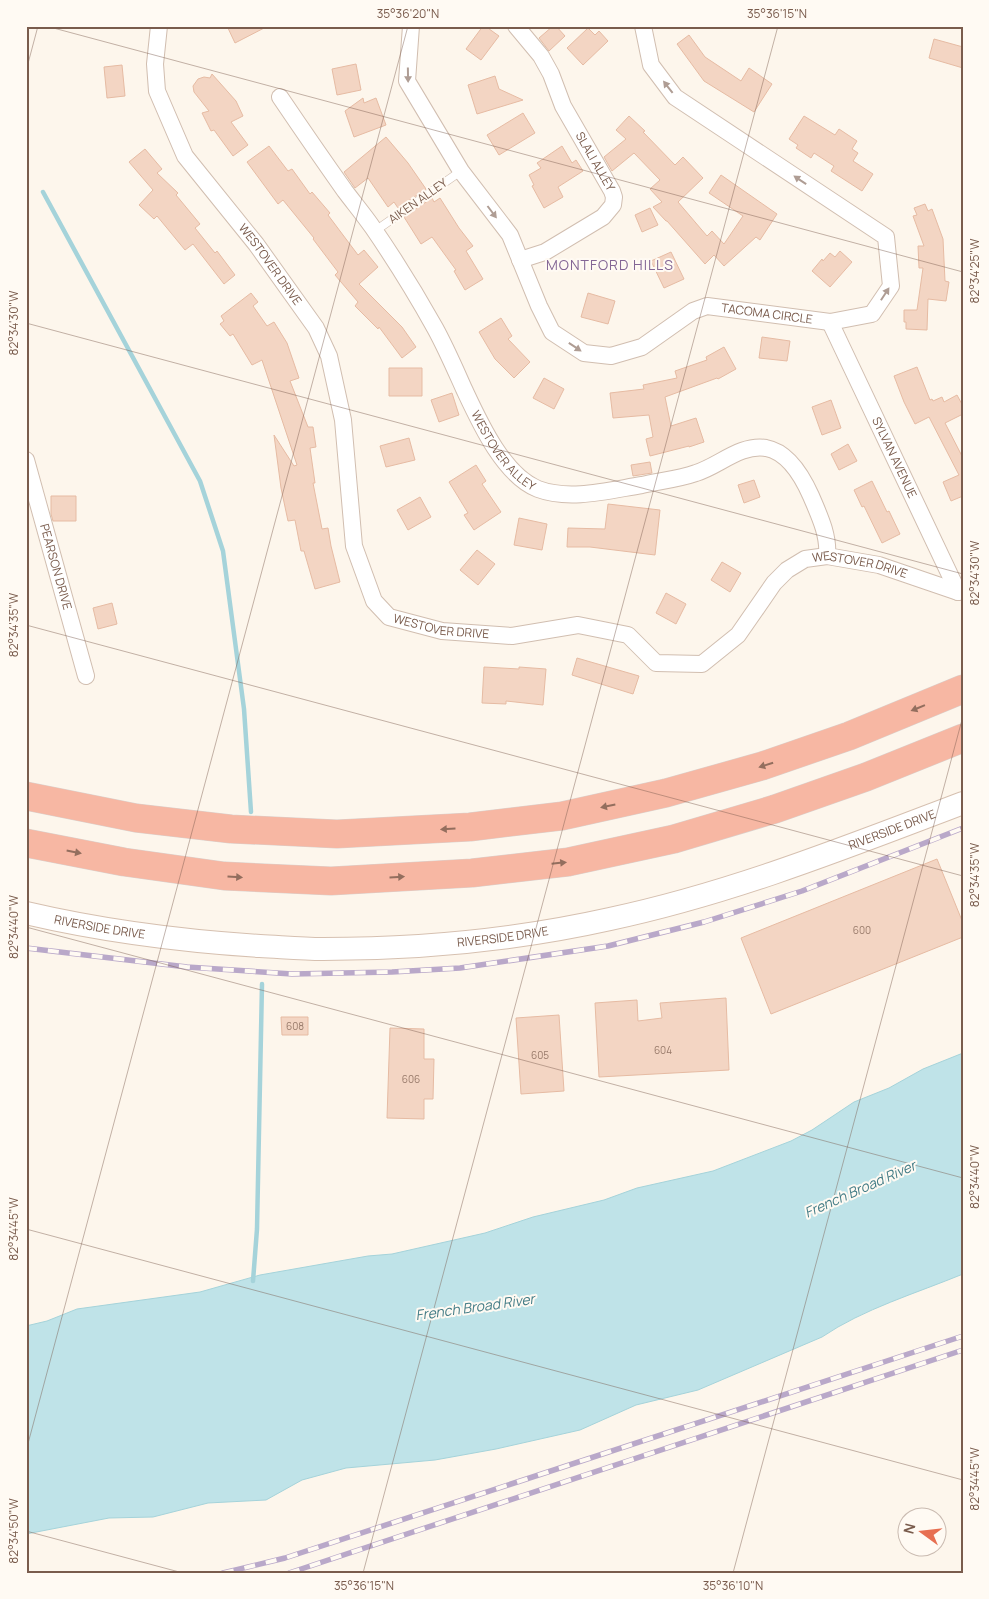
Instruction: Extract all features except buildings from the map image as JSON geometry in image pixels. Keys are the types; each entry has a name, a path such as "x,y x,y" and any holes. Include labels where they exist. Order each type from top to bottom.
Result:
{"highway":[{"path":"26,796 136,818 231,829 337,834 470,827 562,816 666,793 762,766 849,736 963,689"},
{"path":"26,843 124,862 224,876 331,881 472,873 568,862 674,839 775,810 866,777 963,738"}],"main road":[{"name":"RIVERSIDE DRIVE","path":"26,913 118,931 239,945 321,949 469,942 610,920 686,900 805,863 963,803"}],"street":[{"name":"WESTOVER DRIVE","path":"158,26 155,64 157,91 185,156 256,244 316,328 329,356 344,420 354,546 374,601 388,617 442,632 512,636 578,625 628,635 656,663 702,664 738,635 774,582 787,570 805,559 826,556 879,565 961,591"},
{"name":"TACOMA CIRCLE","path":"410,26 407,81 461,171 510,236 552,332 584,353 611,356 642,348 693,310 707,306 830,322 872,314 891,286 886,237 676,97 651,66 643,26"},
{"name":"SLALI ALLEY","path":"516,26 541,56 548,68 563,106 608,182 614,197 611,209 603,217 545,252 520,260"},
{"name":"WESTOVER ALLEY","path":"280,97 375,231 435,329 476,417 492,445 522,479 532,486 549,492 595,493 698,473 738,453 754,448 766,448 784,456 808,489 827,542 826,556"},
{"name":"SYLVAN AVENUE","path":"830,322 961,591"},
{"name":"PEARSON DRIVE","path":"26,460 86,676"}],"lane":[{"name":"AIKEN ALLEY","path":"375,231 461,171"}],"water":[{"name":"French Broad River","path":"963,1053 963,1274 891,1302 855,1318 822,1337 698,1390 636,1405 580,1430 496,1449 435,1460 346,1468 302,1480 266,1500 208,1503 153,1517 109,1518 26,1534 26,1326 47,1321 77,1309 200,1292 260,1275 368,1256 392,1254 485,1233 533,1217 604,1200 637,1188 713,1171 791,1141 812,1130 854,1102 889,1088 923,1069"}],"waterway":[{"path":"43,192 200,481 223,551 244,709 251,812"},
{"path":"253,1281 257,1229 262,984"}],"railway":[{"path":"26,948 187,967 292,974 392,972 460,968 608,946 704,922 802,891 963,828"},
{"path":"223,1573 285,1558 963,1336"},
{"path":"289,1573 963,1350"}],"district":[{"name":"MONTFORD HILLS","path":"610,265"}]}
